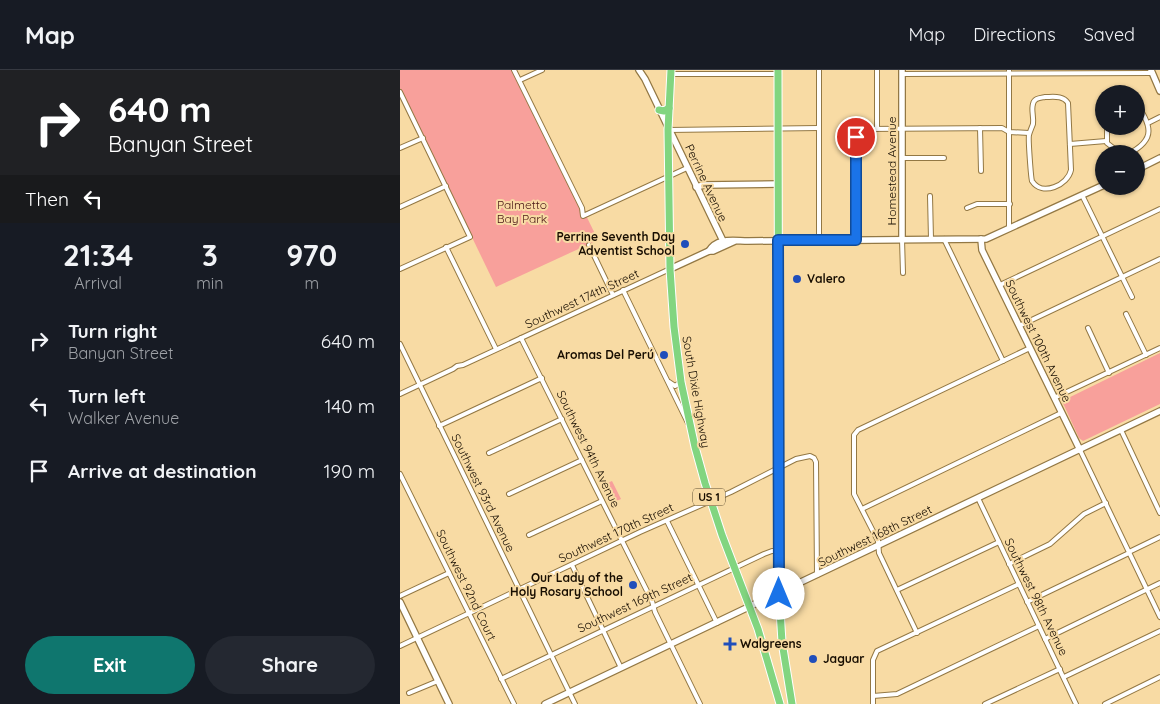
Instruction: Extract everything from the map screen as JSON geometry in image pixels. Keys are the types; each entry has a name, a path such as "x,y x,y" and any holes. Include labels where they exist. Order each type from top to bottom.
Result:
{"highway":[{"name":"South Dixie Highway","path":"671,72 668,130 670,269 674,327 681,382 690,428 710,500 750,607 780,704"},
{"path":"778,72 779,594 782,642 792,704"},
{"path":"659,110 664,111 669,108"},
{"path":"778,694 789,691"}],"street":[{"path":"514,70 582,208 583,216 687,168"},
{"path":"520,80 542,70"},
{"path":"639,70 645,79"},
{"path":"643,70 645,79"},
{"path":"818,239 819,70"},
{"path":"876,70 877,129"},
{"path":"671,72 778,72"},
{"path":"902,72 1151,72 1160,91"},
{"name":"Homestead Avenue","path":"902,72 903,273"},
{"path":"1009,72 1009,229"},
{"name":"Perrine Avenue","path":"645,79 704,205 724,243"},
{"path":"400,93 470,237 400,269"},
{"path":"1045,97 1067,100 1069,104 1070,144 1071,170 1063,184 1056,187 1043,188 1034,183 1031,178 1029,133 1033,123 1033,104 1036,99 1045,97"},
{"path":"1148,123 1160,117"},
{"path":"1139,145 1145,140 1149,132 1145,118"},
{"path":"668,130 819,128"},
{"path":"980,128 980,170"},
{"path":"856,240 856,139 858,132 865,129 1002,128 1009,132 1029,133"},
{"path":"1106,135 1106,141 1109,145"},
{"path":"400,148 423,138"},
{"path":"1070,144 1106,141"},
{"path":"902,158 944,158"},
{"path":"1145,166 1160,158"},
{"path":"696,188 704,185 778,184"},
{"path":"400,207 446,186"},
{"path":"724,243 729,239 990,238 1095,189"},
{"path":"1082,195 1132,297"},
{"path":"930,196 931,239"},
{"path":"967,208 977,204 1010,204"},
{"path":"1000,285 1160,209"},
{"path":"944,238 1003,361"},
{"name":"Southwest 100th Avenue","path":"981,239 982,250 1080,450"},
{"name":"Southwest 174th Street","path":"400,394 453,370 457,366 463,365 709,252 714,246 724,243"},
{"path":"589,246 613,295"},
{"path":"446,248 496,350"},
{"path":"1019,326 1160,259"},
{"path":"624,290 690,428"},
{"path":"1126,314 1146,355"},
{"path":"1088,328 1109,373"},
{"name":"Southwest 94th Avenue","path":"522,338 700,704"},
{"name":"Southwest 93rd Avenue","path":"400,344 575,704"},
{"path":"917,633 879,553 878,541 855,496 854,439 856,431 1030,348"},
{"path":"1054,398 1160,348"},
{"path":"440,426 542,378"},
{"path":"668,381 675,386 681,382"},
{"name":"Southwest 168th Street","path":"545,704 1160,411"},
{"path":"862,509 1062,413"},
{"path":"489,453 562,419"},
{"path":"1121,430 1160,513"},
{"path":"1080,450 1160,617"},
{"name":"Southwest 170th Street","path":"400,646 796,459 810,456 814,458 816,464 817,575"},
{"path":"509,494 582,460"},
{"name":"Southwest 92nd Court","path":"400,474 514,704"},
{"name":"Southwest 98th Avenue","path":"978,498 1076,704"},
{"path":"529,535 602,501"},
{"path":"1009,564 1050,544 1084,514 1106,503"},
{"path":"666,520 717,623"},
{"path":"1027,602 1160,537"},
{"path":"897,590 999,542"},
{"name":"Southwest 169th Street","path":"501,679 770,551 779,551"},
{"path":"572,565 621,668"},
{"path":"400,596 449,573"},
{"path":"1045,639 1160,583"},
{"path":"873,704 874,655 878,650 1019,584"},
{"path":"400,602 449,704"},
{"path":"873,696 897,694 1039,626"},
{"path":"1064,677 1160,631"},
{"path":"985,704 1060,668"},
{"path":"1105,704 1160,677"},
{"path":"409,694 438,681"}],"green space":[{"name":"Palmetto Bay Park","path":"400,70 511,70 522,84 598,240 496,287 400,88"},
{"path":"1160,353 1160,404 1083,441 1079,438 1062,401"},
{"path":"612,481 621,499 612,503 603,485"}],"place":[{"name":"Perrine Seventh Day Adventist School","path":"685,244"},
{"name":"Valero","path":"797,279"},
{"name":"Aromas Del Perú","path":"664,355"},
{"name":"Our Lady of the Holy Rosary School","path":"633,585"},
{"name":"Walgreens","path":"730,644"},
{"name":"Jaguar","path":"813,659"}],"route":[{"path":"779,594 778,240 856,240 856,137"}]}
